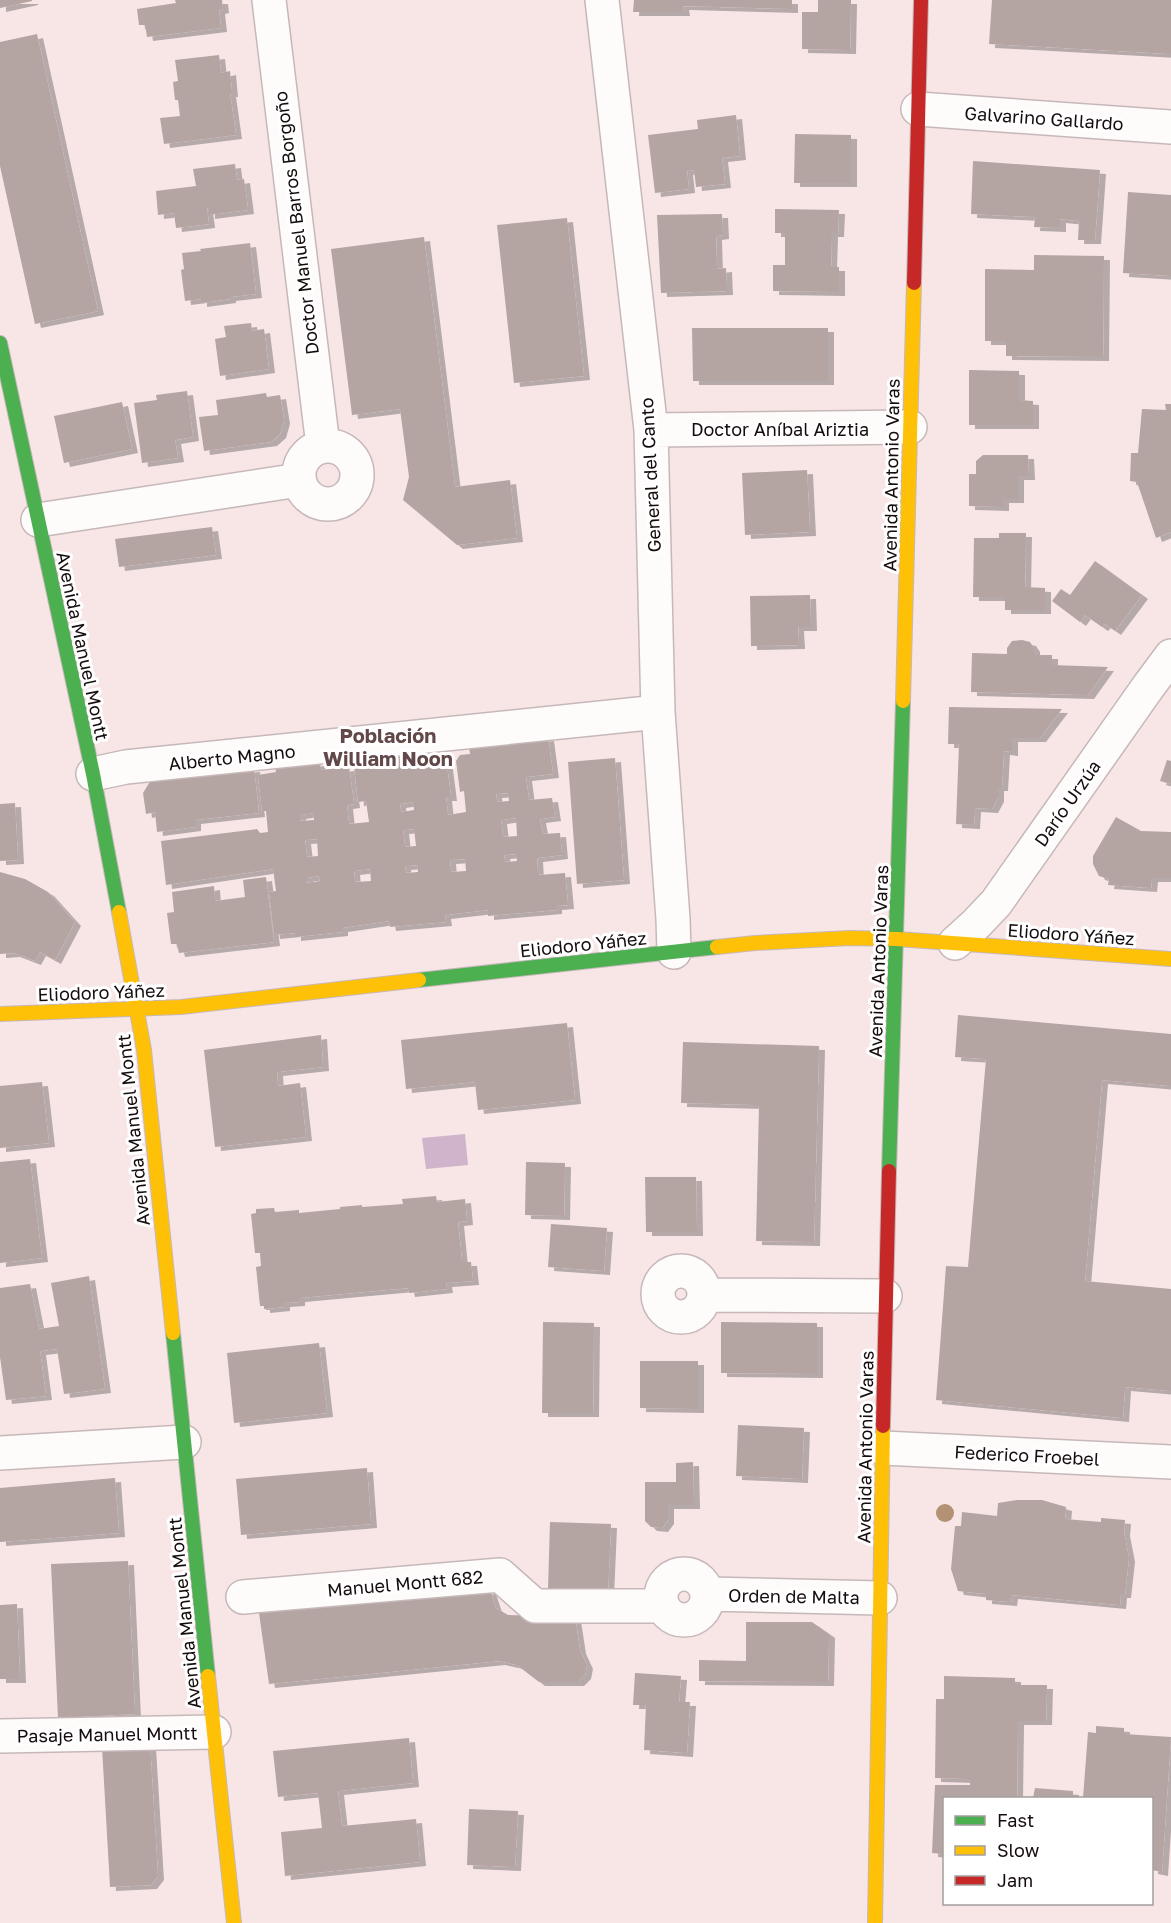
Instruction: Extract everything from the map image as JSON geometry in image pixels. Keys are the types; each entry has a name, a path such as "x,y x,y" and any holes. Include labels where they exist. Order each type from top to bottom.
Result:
{"main road":[{"name":"Avenida Antonio Varas","path":"875,1923 885,1296 897,939 921,0"},
{"name":"Avenida Manuel Montt","path":"0,343 93,774 144,1050 234,1923"},
{"name":"Eliodoro Yáñez","path":"0,1014 181,1007 779,941 897,939 1171,959"}],"street":[{"name":"Doctor Manuel Barros Borgoño","path":"269,0 323,446"},
{"name":"General del Canto","path":"602,0 651,430 658,712 674,952"},
{"name":"Galvarino Gallardo","path":"918,109 1171,127"},
{"name":"Doctor Aníbal Ariztia","path":"651,430 910,427"},
{"path":"323,446 334,446 345,451 353,459 357,470 357,481 352,492 333,504 311,499 303,491 299,480 299,468 304,458 312,450 323,446"},
{"path":"38,520 299,480"},
{"name":"Darío Urzúa","path":"954,943 996,903 1171,656"},
{"name":"Alberto Magno","path":"93,774 126,767 658,712"},
{"path":"704,1295 885,1296"},
{"path":"0,1453 184,1442"},
{"name":"Federico Froebel","path":"883,1448 1171,1462"},
{"name":"Orden de Malta","path":"663,1606 662,1590 671,1577 678,1574 694,1575 700,1580 708,1594 880,1598"},
{"name":"Manuel Montt 682","path":"243,1597 500,1575 535,1606 663,1606"},
{"name":"Pasaje Manuel Montt","path":"0,1736 214,1732"}],"shaded area":[{"path":"465,1134 468,1165 426,1169 422,1138"}],"building":[{"path":"0,0 32,0 32,1 0,8"},
{"path":"175,0 222,0 223,9 219,10 221,28 147,37 145,25 139,25 137,9 176,3"},
{"path":"634,0 792,0 792,9 683,6 684,12 633,12"},
{"path":"818,0 851,0 850,50 802,49 802,12 818,12"},
{"path":"992,0 1171,0 1171,54 989,44"},
{"path":"37,34 98,311 35,324 0,166 0,42"},
{"path":"219,55 221,73 230,71 232,93 230,93 236,135 164,144 160,118 180,116 173,82 178,81 175,60"},
{"path":"736,115 740,156 722,158 725,184 696,187 694,170 687,171 689,189 655,193 648,135 698,129 697,120"},
{"path":"795,134 851,135 851,183 794,183"},
{"path":"973,161 1100,170 1095,240 1078,240 1079,221 1060,219 1060,228 1034,227 1035,217 971,214"},
{"path":"235,164 237,180 244,179 248,210 209,215 209,208 207,208 209,224 176,228 174,213 158,215 156,191 196,186 193,169"},
{"path":"1128,192 1171,195 1171,276 1123,273"},
{"path":"775,209 839,210 838,233 832,233 831,267 839,267 839,292 773,291 773,265 785,265 785,233 775,233"},
{"path":"722,214 723,235 716,236 717,269 726,268 727,291 661,293 657,215"},
{"path":"567,218 584,376 514,383 497,225"},
{"path":"424,237 455,487 510,480 517,538 457,545 403,500 409,477 400,409 352,415 331,249"},
{"path":"250,243 256,294 201,303 201,299 185,301 181,270 184,269 182,253"},
{"path":"1034,255 1104,256 1103,357 1006,356 1006,341 985,341 985,269 1034,270"},
{"path":"251,323 252,331 264,329 269,369 220,376 215,339 226,337 224,326"},
{"path":"692,328 828,328 828,381 693,381"},
{"path":"969,370 1019,371 1019,400 1033,401 1033,425 969,425"},
{"path":"187,391 193,437 175,440 178,458 142,463 134,403 157,400 156,395"},
{"path":"266,393 267,397 280,395 284,420 280,434 271,442 204,451 199,417 218,415 216,400"},
{"path":"122,402 132,449 64,463 54,416"},
{"path":"1165,404 1171,404 1171,532 1156,538 1137,482 1130,481 1131,453 1138,453 1142,409 1166,410"},
{"path":"983,455 1028,455 1029,476 1018,476 1018,499 1003,499 1003,507 969,506 969,474 976,474 976,461"},
{"path":"807,470 810,532 745,535 742,473"},
{"path":"212,527 216,555 119,567 115,539"},
{"path":"999,533 1026,533 1025,587 1045,588 1045,610 1005,610 1005,597 973,597 974,538 999,538"},
{"path":"1095,561 1142,595 1115,631 1105,624 1102,627 1085,615 1080,622 1052,601 1061,589 1070,595"},
{"path":"810,595 811,627 798,627 799,645 751,646 750,596"},
{"path":"1012,641 1030,642 1034,648 1034,655 1052,655 1052,665 1108,667 1088,695 971,692 972,653 1007,654 1007,648"},
{"path":"949,707 1062,709 1040,738 1012,738 1012,752 1004,751 1002,787 998,787 998,798 992,809 975,808 974,825 956,824 959,744 948,744"},
{"path":"548,737 553,774 526,777 529,800 552,798 555,817 540,819 543,834 560,833 562,855 537,858 538,875 565,873 568,905 556,906 556,910 488,916 488,910 445,915 446,922 390,927 389,921 342,928 342,932 295,937 295,933 274,935 269,892 276,891 273,869 166,885 161,841 257,829 260,833 268,832 266,811 262,811 258,775 276,772 275,766 320,762 321,770 349,767 354,804 347,805 349,824 369,822 366,801 358,802 354,766 375,764 374,756 424,752 425,760 446,758 451,797 446,797 448,815 466,812 464,791 460,792 456,761 460,755 470,754 469,746","holes":["508,793 509,801 497,802 496,794","413,802 414,810 401,812 400,804","313,813 314,820 300,821 300,815","516,818 517,836 503,837 501,820","414,829 416,846 405,847 403,830","317,839 318,856 307,857 305,840","516,854 517,861 505,862 504,855","465,859 466,871 451,872 450,860","417,865 418,872 406,873 405,866","370,869 371,881 355,882 354,871","319,876 320,881 306,883 306,878"]},
{"path":"615,758 624,880 577,884 568,762"},
{"path":"1167,760 1171,761 1171,784 1160,781"},
{"path":"254,768 259,813 195,820 195,827 157,832 155,812 146,814 143,793 151,780"},
{"path":"15,803 18,860 0,861 0,804"},
{"path":"1116,817 1141,831 1171,832 1171,878 1152,878 1151,888 1108,885 1109,879 1099,876 1093,864 1093,856"},
{"path":"0,872 25,879 48,892 75,922 55,960 40,952 35,961 14,953 0,954"},
{"path":"266,877 274,942 179,953 177,944 171,944 167,913 174,912 172,892 214,886 215,901 245,897 243,880"},
{"path":"958,1015 1171,1034 1171,1086 1102,1080 1085,1281 1171,1289 1171,1391 1125,1387 1123,1418 936,1400 946,1266 968,1267 986,1059 955,1057"},
{"path":"567,1023 575,1100 478,1110 475,1082 406,1089 401,1040"},
{"path":"321,1035 323,1067 277,1072 278,1086 300,1083 306,1137 215,1147 204,1050"},
{"path":"683,1042 819,1046 814,1242 756,1241 759,1105 681,1103"},
{"path":"42,1082 49,1143 0,1148 0,1086"},
{"path":"30,1159 42,1258 0,1263 0,1162"},
{"path":"526,1162 565,1163 564,1216 525,1215"},
{"path":"645,1177 696,1177 697,1232 646,1232"},
{"path":"436,1196 437,1202 465,1199 467,1221 458,1222 462,1262 471,1262 473,1281 446,1283 447,1289 409,1293 408,1288 299,1298 299,1302 284,1303 284,1307 264,1309 264,1306 260,1306 256,1267 261,1266 260,1253 255,1253 251,1214 256,1213 256,1209 274,1208 275,1212 299,1210 299,1213 362,1205 362,1207 403,1204 402,1199"},
{"path":"551,1224 607,1228 604,1271 548,1267"},
{"path":"89,1276 105,1389 64,1394 57,1349 40,1351 46,1396 6,1400 0,1357 0,1288 30,1284 39,1329 59,1326 51,1283"},
{"path":"543,1322 594,1323 593,1413 542,1413"},
{"path":"721,1322 817,1323 817,1374 721,1373"},
{"path":"319,1343 327,1413 234,1423 227,1353"},
{"path":"640,1361 698,1361 698,1409 640,1408"},
{"path":"738,1425 804,1428 802,1479 736,1476"},
{"path":"693,1462 694,1505 668,1505 668,1520 662,1528 651,1527 645,1521 645,1482 676,1482 676,1463"},
{"path":"367,1468 371,1524 241,1535 236,1479"},
{"path":"115,1478 119,1533 0,1542 0,1488"},
{"path":"1042,1500 1066,1507 1065,1519 1101,1522 1101,1518 1125,1520 1124,1532 1129,1558 1125,1594 1121,1594 1120,1605 1012,1595 1011,1602 986,1600 986,1594 958,1591 951,1569 955,1526 961,1526 962,1512 997,1516 998,1503"},
{"path":"550,1522 611,1524 608,1592 548,1590"},
{"path":"128,1561 135,1714 58,1718 51,1564"},
{"path":"490,1590 496,1608 508,1615 575,1617 580,1650 587,1665 585,1675 578,1682 539,1682 517,1665 499,1661 269,1684 259,1613"},
{"path":"17,1604 20,1679 0,1679 0,1605"},
{"path":"746,1622 812,1622 829,1634 828,1682 699,1681 699,1660 746,1661"},
{"path":"635,1673 681,1676 679,1702 690,1702 687,1753 644,1750 646,1705 633,1705"},
{"path":"944,1676 1015,1678 1015,1685 1047,1685 1046,1721 1018,1721 1017,1797 943,1797 943,1854 932,1853 935,1785 970,1785 970,1779 935,1778 936,1699 944,1699"},
{"path":"1096,1726 1124,1728 1124,1734 1171,1737 1162,1872 1153,1870 1153,1797 1083,1797 1088,1732 1096,1733"},
{"path":"409,1738 413,1783 338,1791 342,1826 416,1819 420,1862 285,1876 281,1832 322,1828 318,1793 278,1797 273,1751"},
{"path":"150,1744 158,1876 151,1885 110,1887 102,1747"},
{"path":"1035,1788 1073,1791 1073,1797 1033,1797"},
{"path":"469,1809 518,1811 515,1867 467,1865"}],"traffic: fast":[{"path":"0,343 93,774 119,912"},
{"path":"889,1171 903,701"},
{"path":"419,980 717,947"},
{"path":"173,1333 208,1676"}],"traffic: slow":[{"path":"903,701 914,283"},
{"path":"119,912 144,1050 173,1333"},
{"path":"717,947 850,938 897,939 1171,959"},
{"path":"0,1014 181,1007 419,980"},
{"path":"875,1923 883,1426"},
{"path":"208,1676 234,1923"}],"traffic: jam":[{"path":"914,283 921,0"},
{"path":"883,1426 889,1171"}],"district":[{"name":"Población William Noon","path":"388,746"}]}
